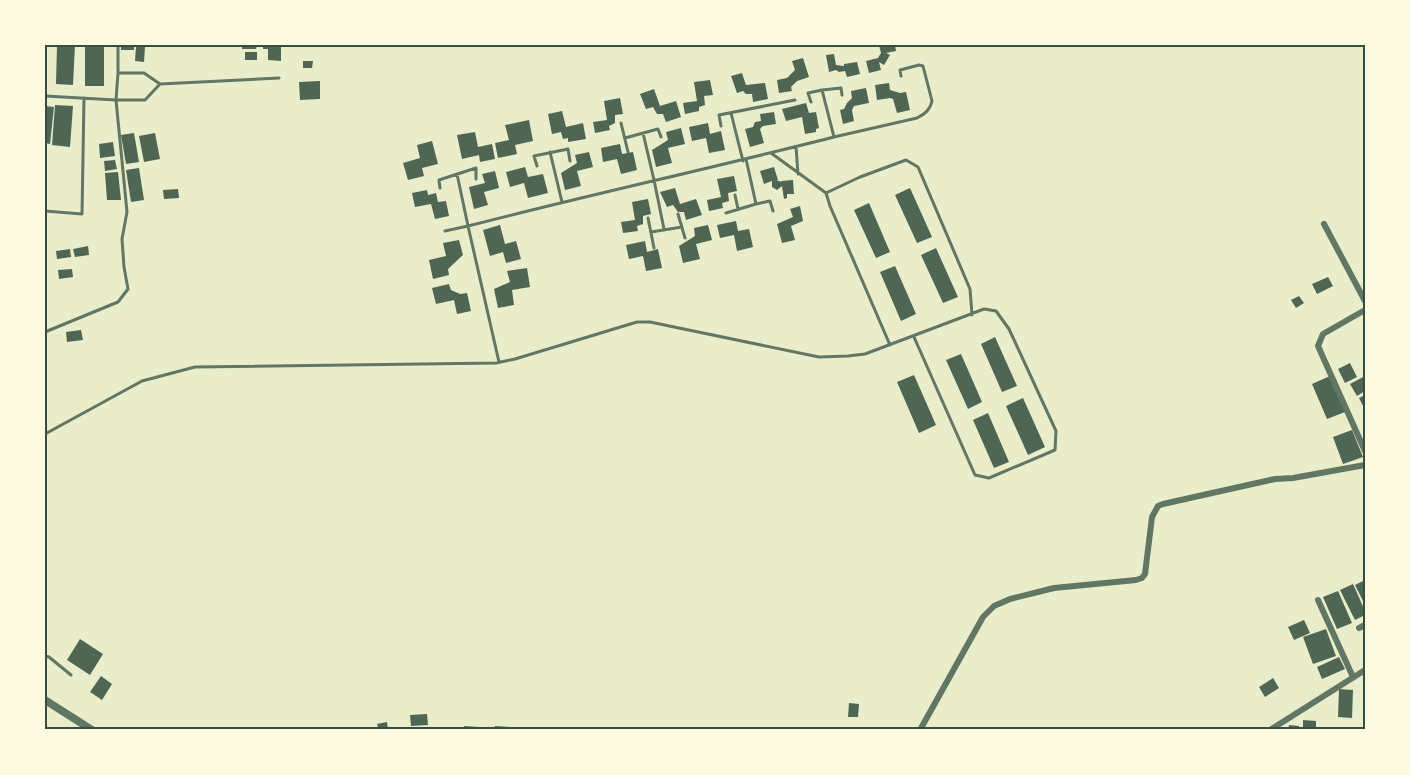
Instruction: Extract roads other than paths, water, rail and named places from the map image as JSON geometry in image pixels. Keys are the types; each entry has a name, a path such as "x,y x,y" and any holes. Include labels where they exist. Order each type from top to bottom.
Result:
{"street":[{"path":"1324,224 1365,301"},
{"path":"1365,310 1323,334 1318,346 1365,451"},
{"path":"920,730 983,617 994,606 1010,599 1054,588 1142,578 1145,574 1152,517 1158,506 1275,479 1365,465"},
{"path":"1318,600 1353,677"},
{"path":"1270,730 1365,670"},
{"path":"45,700 92,730"}],"lane":[{"path":"45,332 118,302 128,289 122,239 127,212 116,100 118,45"},
{"path":"445,231 745,160 926,114 932,101 923,66 900,70 901,76"},
{"path":"118,73 144,73 159,84 279,78"},
{"path":"45,96 145,100 159,84"},
{"path":"811,102 808,93 841,88 843,95"},
{"path":"822,90 834,137"},
{"path":"45,211 82,213 84,98"},
{"path":"722,126 719,115 795,100"},
{"path":"731,112 756,204"},
{"path":"621,123 628,152"},
{"path":"625,138 658,129 661,137"},
{"path":"643,133 664,229"},
{"path":"796,147 798,174"},
{"path":"537,166 534,156 568,149 570,161"},
{"path":"550,152 562,202"},
{"path":"771,153 826,193 890,345"},
{"path":"826,193 860,177 906,160 918,167 970,289 972,315"},
{"path":"440,188 439,180 476,168 476,179"},
{"path":"457,174 499,362"},
{"path":"735,195 738,210"},
{"path":"726,213 770,201 774,212"},
{"path":"678,214 685,238"},
{"path":"648,218 654,248"},
{"path":"651,232 681,227"},
{"path":"45,434 142,381 195,367 499,362 637,322 650,322 819,357 848,356 865,354 984,309 996,311 1009,329 1056,432 1055,450 990,478 975,475 914,336"},
{"path":"45,656 71,675"}]}
